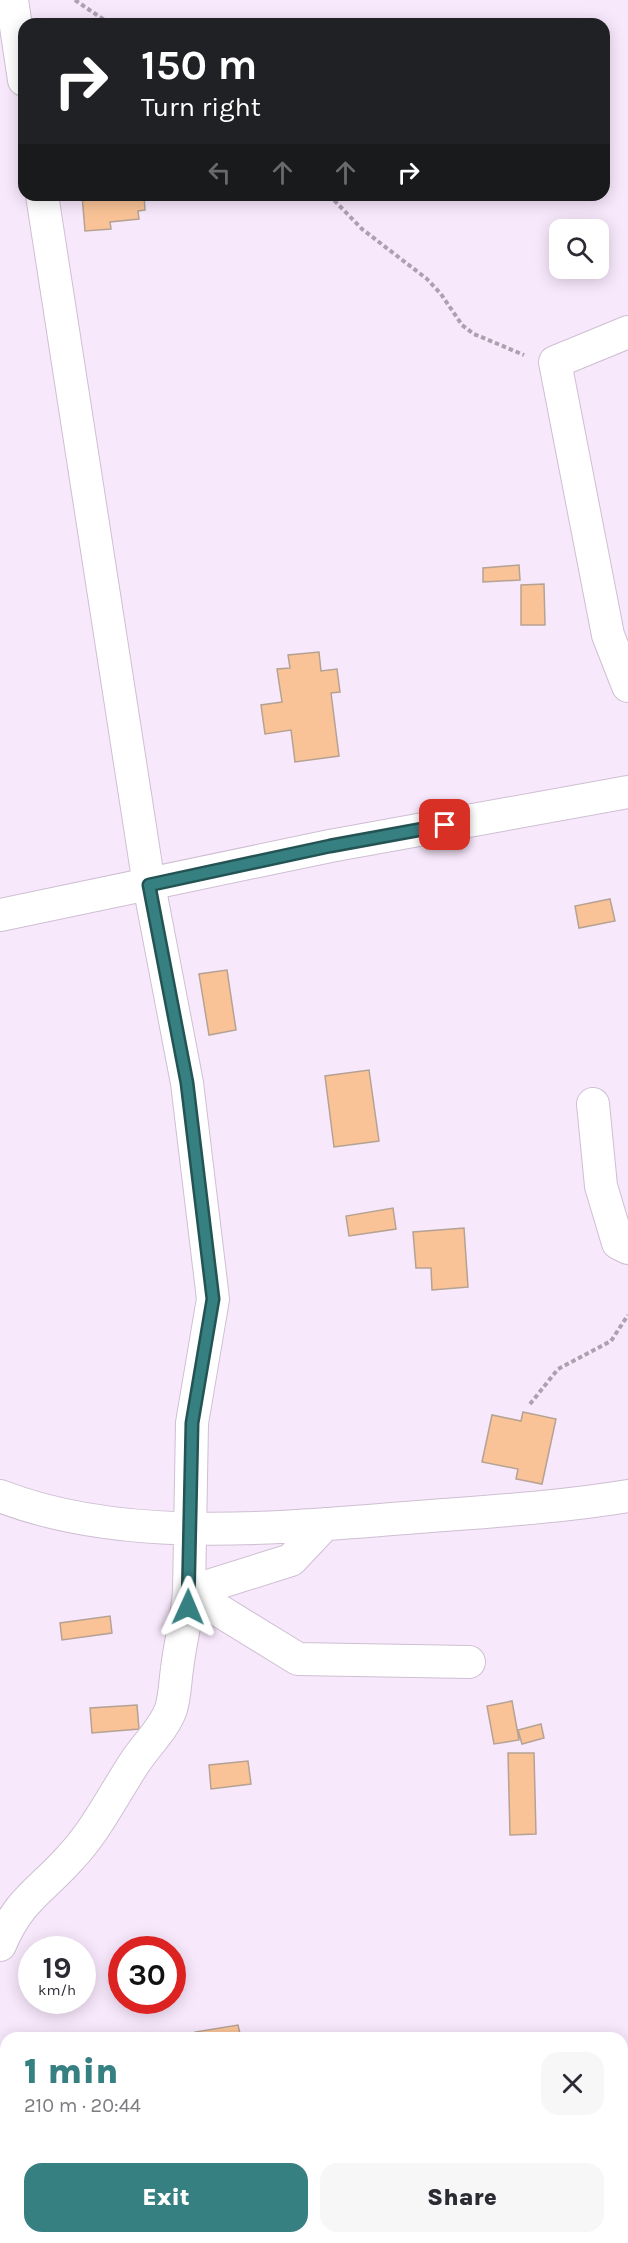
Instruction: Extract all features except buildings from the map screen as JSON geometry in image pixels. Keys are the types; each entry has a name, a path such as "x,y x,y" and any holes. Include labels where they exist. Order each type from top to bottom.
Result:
{"street":[{"path":"12,0 18,40"},
{"path":"0,1945 13,1915 27,1898 79,1849 113,1800 133,1764 163,1726 170,1712 187,1622 192,1423 213,1299 187,1083 149,885 43,201"},
{"path":"628,332 555,362 608,635 628,686"},
{"path":"0,915 330,846 628,792"},
{"path":"593,1104 601,1186 618,1243 628,1248"},
{"path":"0,1496 45,1510 82,1518 188,1531 325,1524 576,1505 628,1496"},
{"path":"189,1592 291,1560 325,1524"},
{"path":"189,1592 298,1659 469,1662"}],"path":[{"path":"75,0 101,18"},
{"path":"335,201 362,229 427,279 441,294 462,325 474,334 529,357 555,362"},
{"path":"530,1404 558,1369 611,1341 628,1315"}],"route":[{"path":"188,1607 192,1423 213,1299 187,1083 149,885 330,846 445,825"}]}
